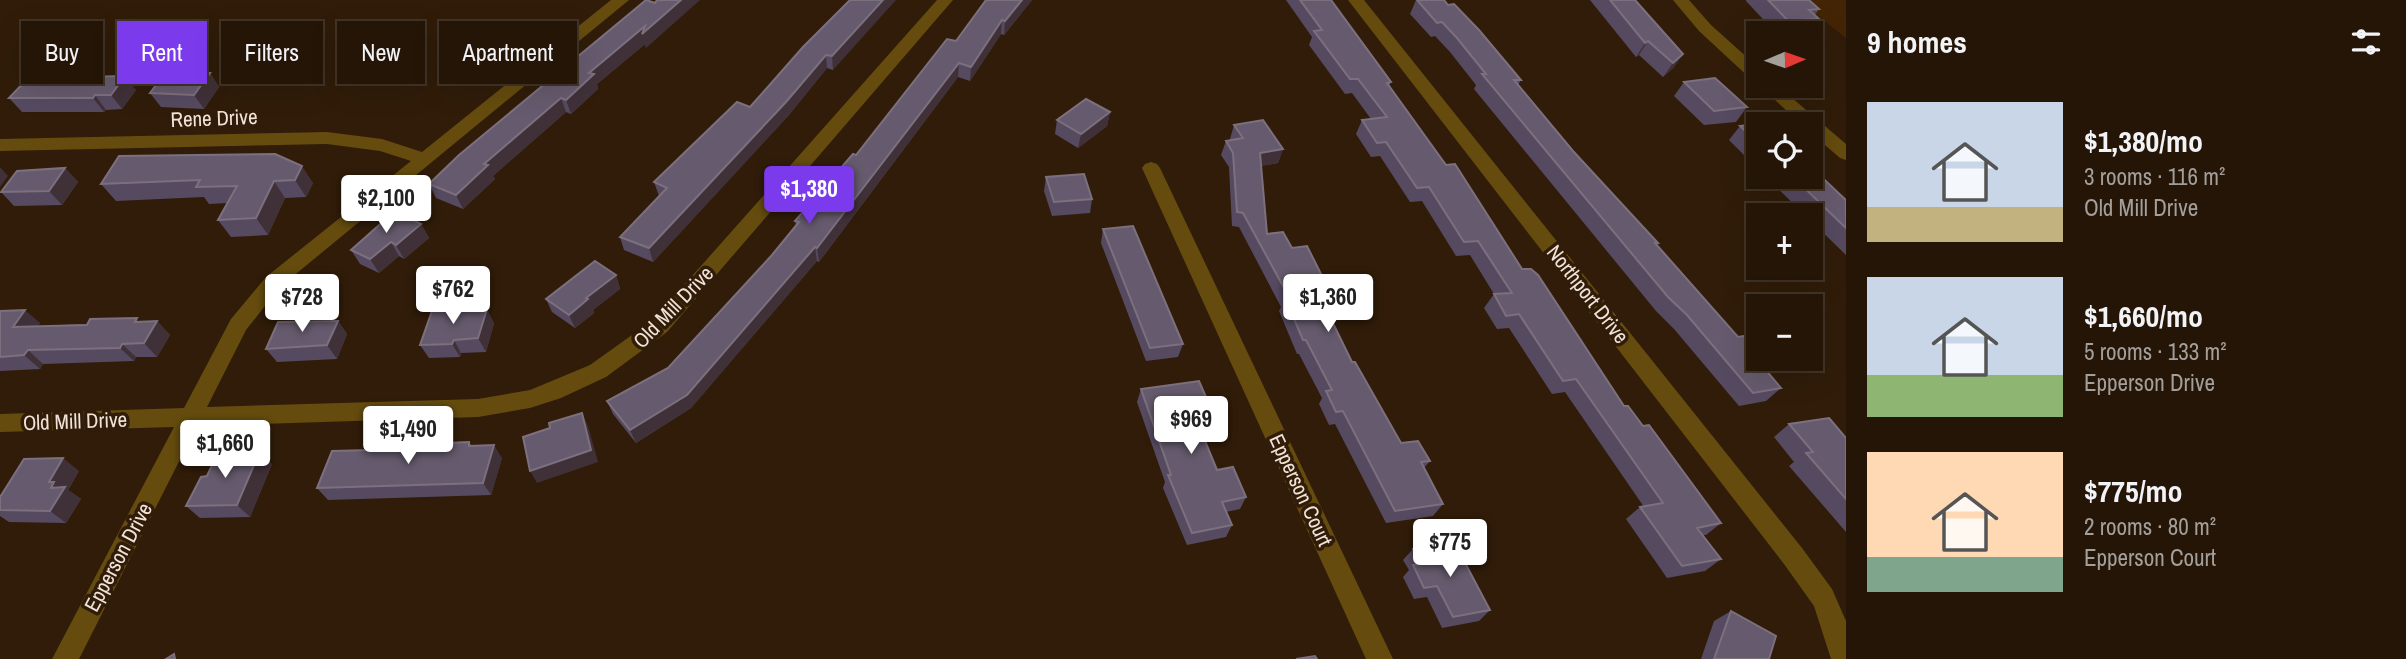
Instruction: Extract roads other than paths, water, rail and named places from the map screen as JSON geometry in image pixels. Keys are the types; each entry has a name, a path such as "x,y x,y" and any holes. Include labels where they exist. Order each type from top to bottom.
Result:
{"street":[{"name":"Epperson Drive","path":"65,659 238,325 260,296 273,282 621,0"},
{"name":"Old Mill Drive","path":"0,423 490,407 543,396 604,370 635,349 660,326 946,0"},
{"name":"Northport Drive","path":"1356,0 1793,555 1817,590 1835,626 1844,659"},
{"path":"1681,0 1705,28 1746,65"},
{"path":"1782,98 1846,154"},
{"name":"Rene Drive","path":"0,145 317,138 364,142 426,159"},
{"name":"Epperson Court","path":"1151,168 1380,659"}]}
